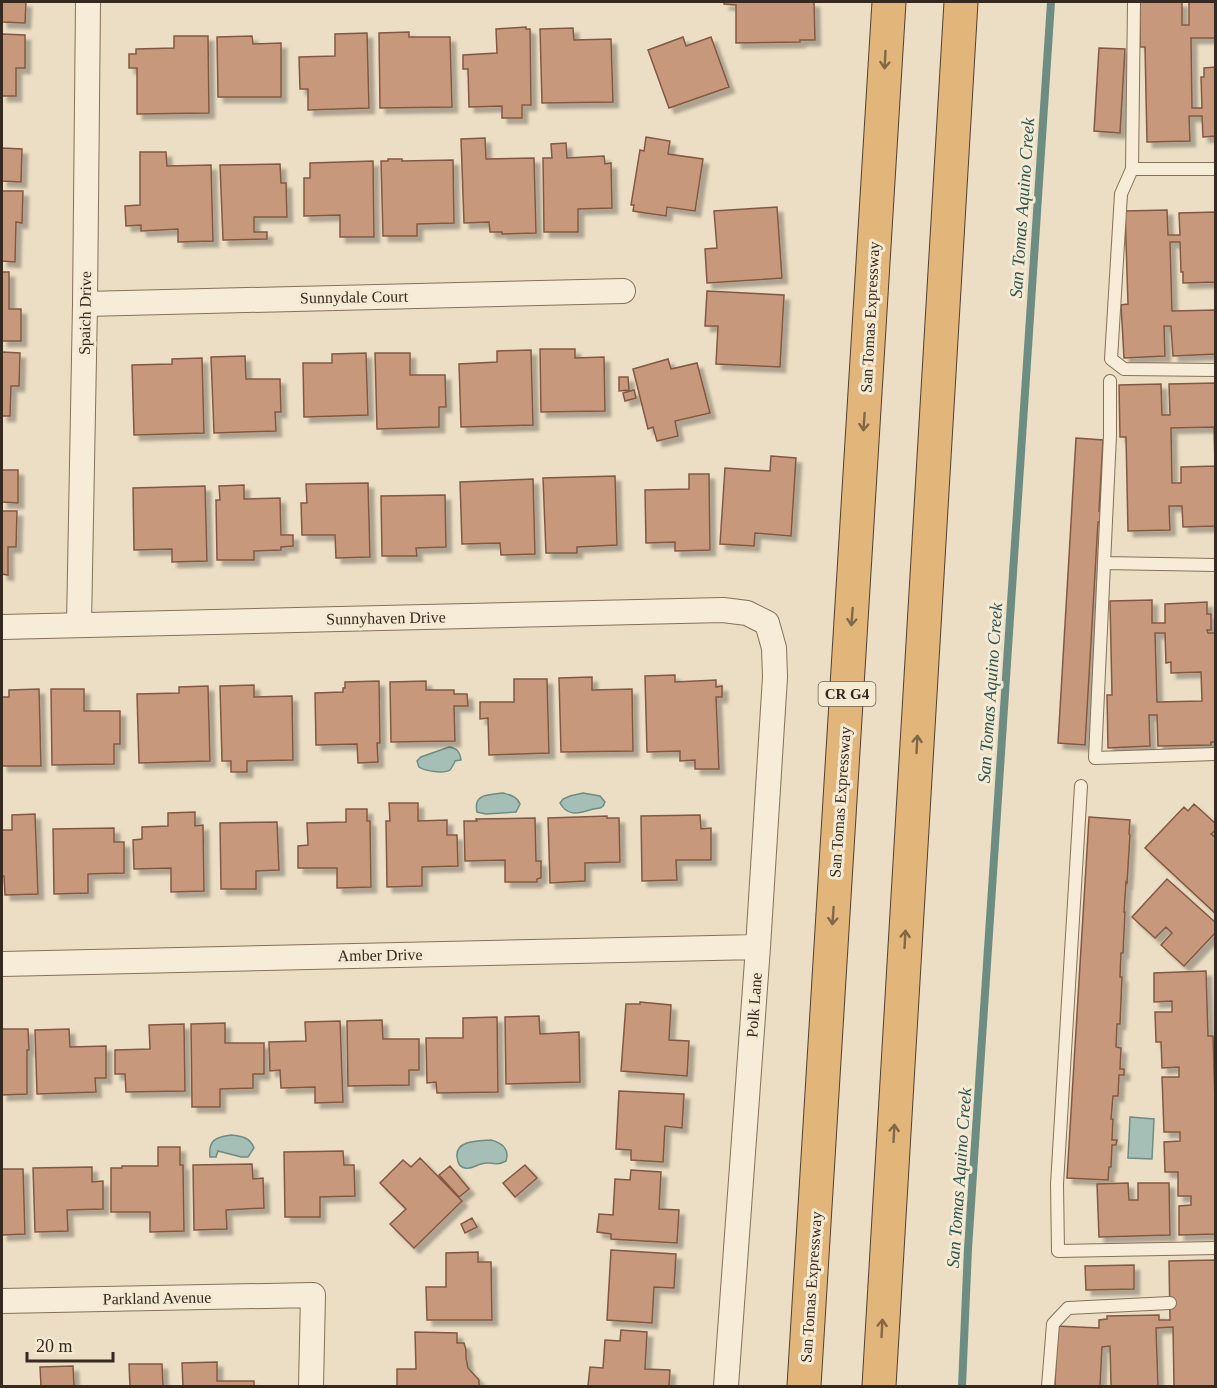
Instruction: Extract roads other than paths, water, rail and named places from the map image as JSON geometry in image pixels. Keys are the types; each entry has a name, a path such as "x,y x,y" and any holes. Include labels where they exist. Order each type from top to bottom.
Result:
{"highway":[{"name":"San Tomas Expressway","path":"804,1386 889,2"},
{"path":"879,1386 962,2"}],"street":[{"name":"Spaich Drive","path":"79,625 88,2"},
{"name":"Sunnydale Court","path":"85,304 623,291"},
{"name":"Sunnyhaven Drive","path":"2,627 723,610 747,613 767,623"},
{"name":"Polk Lane","path":"726,1386 775,677 774,648 767,623"},
{"name":"Amber Drive","path":"2,964 758,947"},
{"name":"Parkland Avenue","path":"2,1301 313,1295 311,1386"}],"lane":[{"path":"1134,2 1132,169 1121,194 1111,359 1124,369 1215,370"},
{"path":"1132,169 1215,169"},
{"path":"1110,381 1110,435 1095,758 1215,754"},
{"path":"1104,563 1215,565"},
{"path":"1081,786 1057,1184 1058,1251 1215,1248"},
{"path":"1048,1386 1053,1324 1068,1308 1170,1303"}],"water":[{"path":"449,747 458,751 461,760 455,761 450,770 434,772 419,767 417,761 421,757"},
{"path":"503,793 519,801 516,812 486,814 477,812 477,801 480,798"},
{"path":"583,793 600,796 605,802 603,807 573,813 566,810 560,803 563,799"},
{"path":"1130,1117 1154,1119 1152,1159 1128,1158"},
{"path":"231,1135 250,1141 254,1148 248,1157 218,1151 216,1157 210,1157 210,1147 214,1140"},
{"path":"491,1140 504,1147 507,1153 506,1161 498,1164 485,1163 471,1168 460,1166 457,1151 460,1147 469,1142"}],"waterway":[{"name":"San Tomas Aquino Creek","path":"962,1386 968,1249 1051,2"}]}
